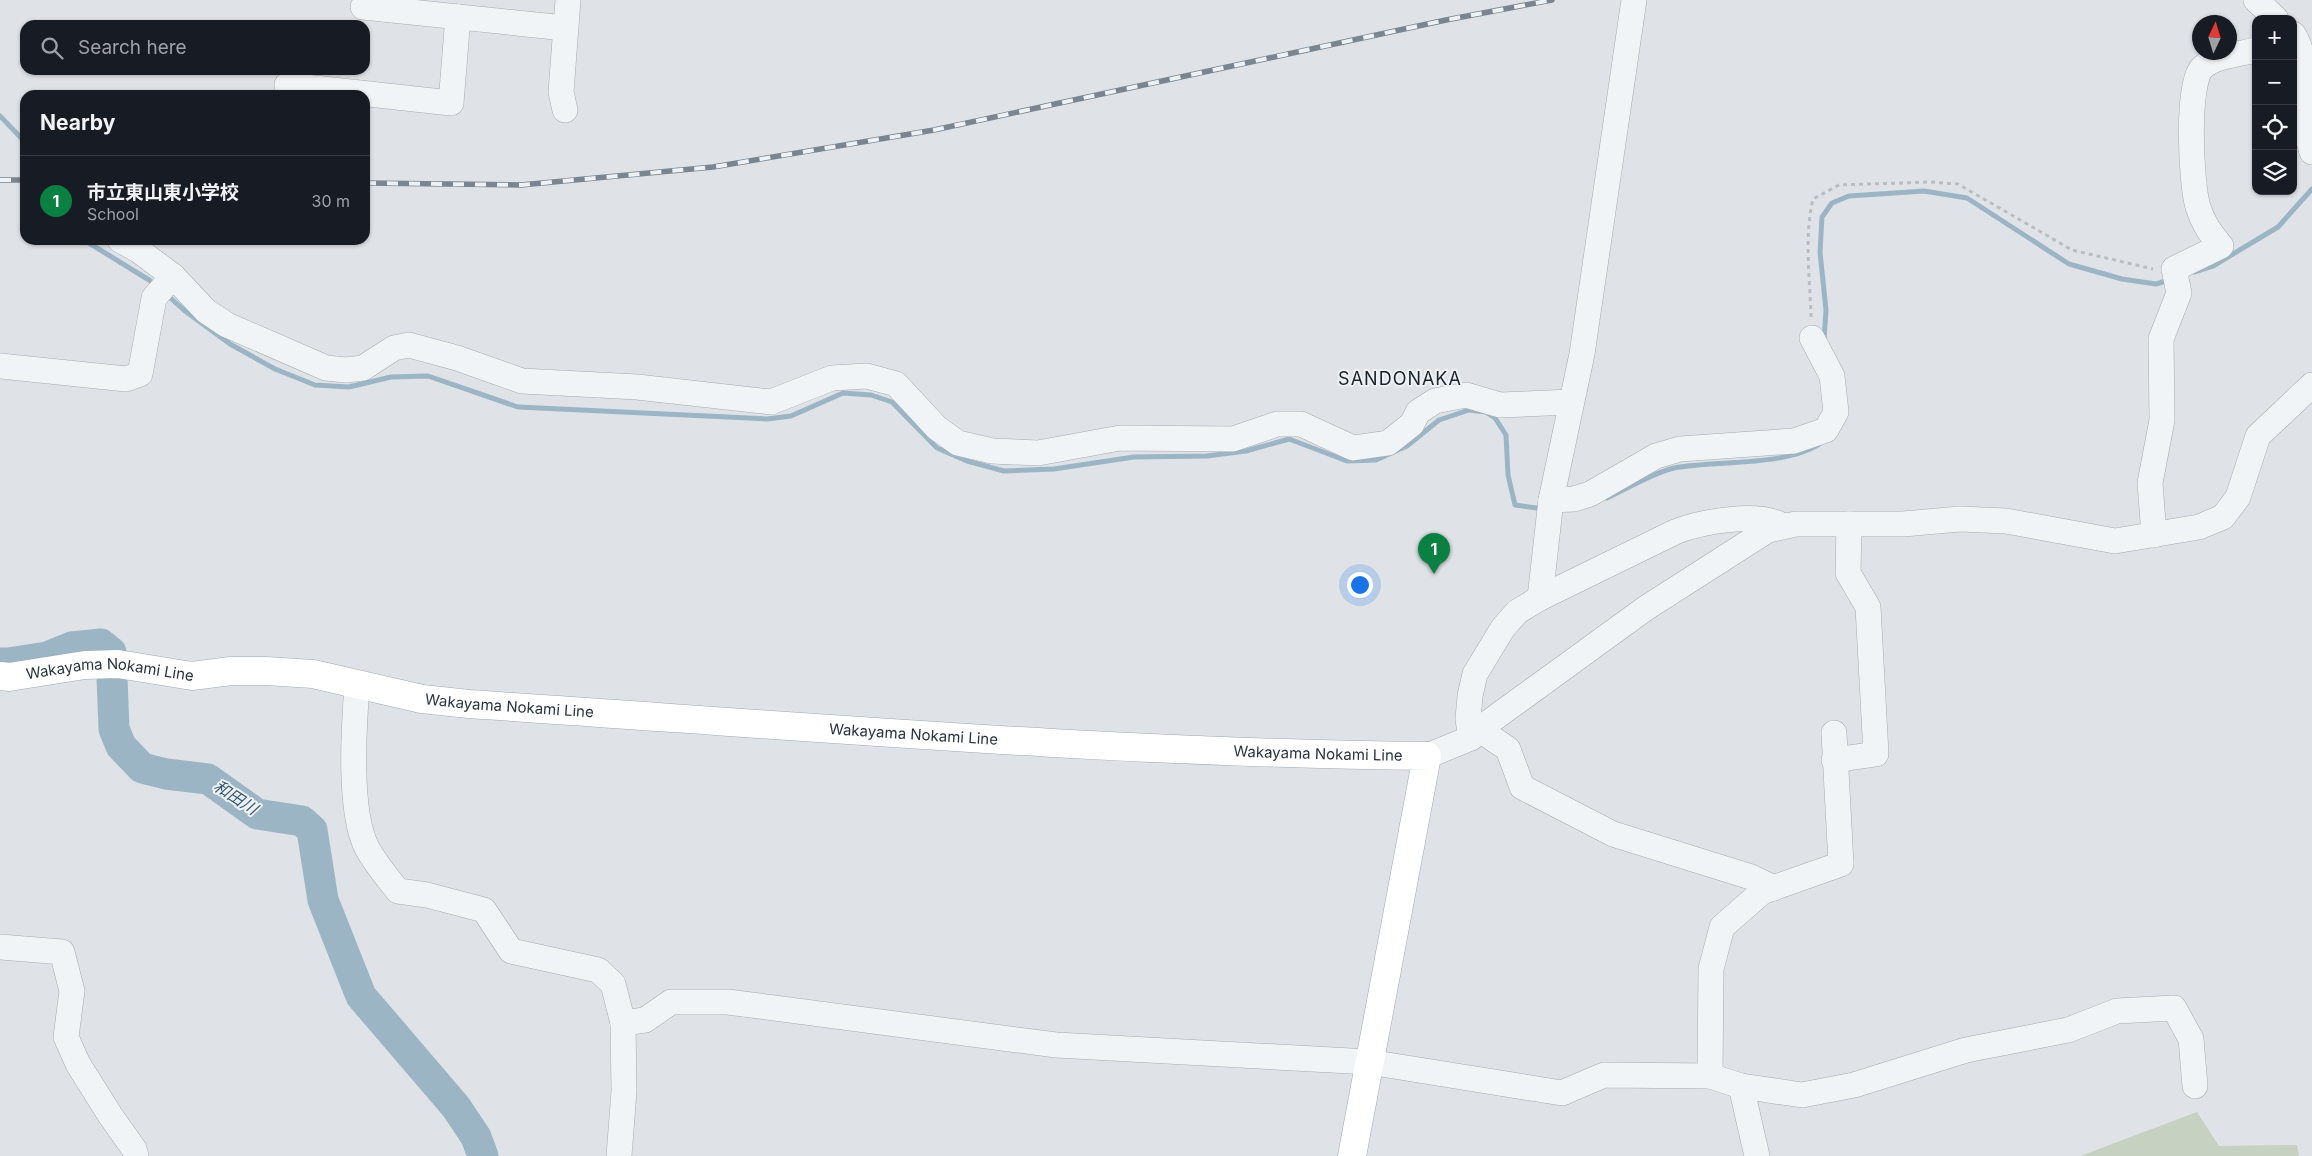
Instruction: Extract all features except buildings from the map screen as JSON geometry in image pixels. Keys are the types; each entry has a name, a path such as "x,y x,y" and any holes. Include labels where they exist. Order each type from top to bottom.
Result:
{"main road":[{"name":"Wakayama Nokami Line","path":"0,676 9,677 85,665 113,664 192,676 231,671 313,674 422,699 469,704 1171,750 1314,755 1427,756 1352,1156"}],"street":[{"path":"565,110 561,92 568,0"},
{"path":"1540,598 1551,500 1582,354 1634,0"},
{"path":"2256,0 2272,15"},
{"path":"364,7 565,28"},
{"path":"370,94 451,103 458,16"},
{"path":"2297,41 2309,65 2307,129 2312,152"},
{"path":"2154,536 2150,483 2162,420 2161,339 2179,294 2174,269 2221,246 2206,228 2197,205 2190,150 2195,81 2201,68 2215,61 2252,51"},
{"path":"287,85 333,90"},
{"path":"129,245 173,276 206,311 227,325 326,368 346,370 363,368 394,348 408,345 457,358 522,381 637,386 771,402 832,378 867,376 896,384 937,428 958,443 992,451 1038,453 1120,438 1233,439 1277,424 1301,424 1353,448 1388,443 1412,424 1418,412 1435,401 1466,395 1500,405 1571,402"},
{"path":"0,366 126,379 140,374 154,298 173,276"},
{"path":"1551,500 1574,499 1590,494 1656,456 1680,449 1794,441 1826,430 1836,412 1832,376 1812,338"},
{"path":"1427,756 1476,734 1646,608 1768,530 1796,524 1903,524 1960,519 2006,521 2115,541 2199,527 2224,516 2238,497 2258,436 2312,385"},
{"path":"1774,888 1751,877 1613,834 1522,787 1508,749 1476,734 1468,719 1475,674 1503,628 1517,612 1540,598 1675,532 1696,524 1751,519 1774,521 1783,526"},
{"path":"1834,760 1876,754 1868,607 1848,573 1849,524"},
{"path":"357,685 353,748 358,818 366,846 398,891 427,895 484,910 511,951 598,970 613,984 623,1023 624,1091 619,1156"},
{"path":"1710,1076 1711,969 1722,927 1762,892 1842,864 1834,760 1834,733"},
{"path":"0,947 62,952 72,991 66,1037 78,1064 134,1149 136,1156"},
{"path":"623,1023 644,1020 671,1002 728,1002 1056,1045 1369,1062 1562,1093 1604,1075 1710,1076 1741,1086 1802,1095 1854,1085 1966,1050 2068,1030 2117,1011 2174,1008 2191,1039 2195,1086"},
{"path":"1741,1086 1757,1156"}],"path":[{"path":"1812,338 1809,270 1810,211 1813,199 1838,185 1930,182 1958,184 2072,250 2149,269 2174,269"}],"green space":[{"path":"2197,1112 2219,1146 2297,1145 2299,1156 2080,1156"}],"waterway":[{"path":"0,116 20,137"},
{"path":"2194,272 2213,266 2278,227 2312,189"},
{"path":"1824,340 1826,310 1820,252 1822,217 1832,203 1849,196 1924,191 1967,198 2069,264 2122,279 2156,284 2169,280"},
{"path":"92,245 157,286"},
{"path":"167,295 185,311 230,344 275,369 315,385 349,387 391,377 428,376 518,407 767,419 791,416 843,393 871,395 892,402 937,448 967,461 1004,471 1054,469 1134,457 1207,456 1246,451 1289,439 1347,461 1376,460 1407,446 1439,420 1469,410 1486,412 1495,418 1506,435 1508,475 1515,505 1544,509"},
{"path":"1607,498 1666,470 1691,466 1750,462 1789,456 1806,451 1821,443"},
{"name":"和田川","path":"0,663 47,657 72,647 101,644 111,652 114,729 121,746 142,768 166,774 208,779 257,814 302,821 312,830 323,900 361,996 456,1107 476,1137 483,1156"}],"railway":[{"path":"370,183 521,185 713,167 934,130 1446,20 1552,0"},
{"path":"0,180 20,180"}],"place":[{"name":"市立東山東小学校","path":"1434,574"}],"district":[{"name":"SANDONAKA","path":"1400,379"}]}
